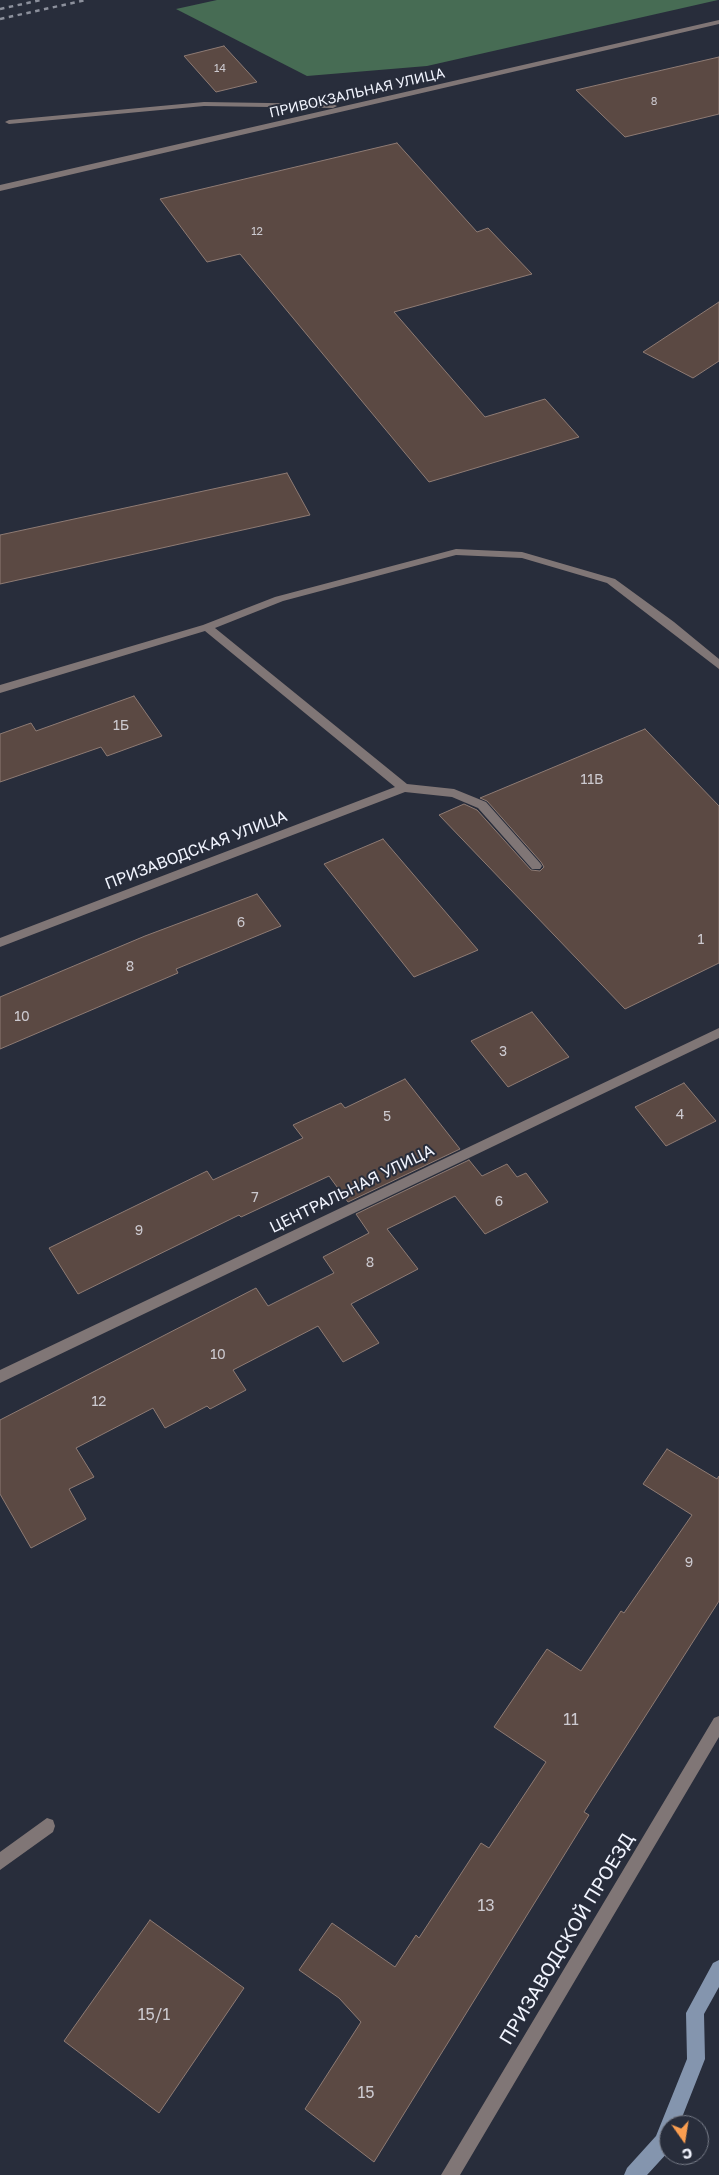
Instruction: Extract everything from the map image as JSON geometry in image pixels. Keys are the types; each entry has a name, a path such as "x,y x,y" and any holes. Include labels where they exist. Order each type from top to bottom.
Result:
{"street":[{"name":"ПРИВОКЗАЛЬНАЯ УЛИЦА","path":"0,188 719,22"},
{"path":"9,122 204,104 355,106"},
{"path":"0,689 208,627 279,599 456,552 522,555 611,582 670,624 719,664"},
{"path":"208,627 404,788 454,793 482,806 536,866"},
{"name":"ПРИЗАВОДСКАЯ УЛИЦА","path":"0,942 404,788"},
{"name":"ЦЕНТРАЛЬНАЯ УЛИЦА","path":"0,1377 719,1033"},
{"name":"ПРИЗАВОДСКОЙ ПРОЕЗД","path":"450,2175 719,1723"},
{"path":"0,1862 47,1826"}],"green space":[{"path":"217,0 718,0 427,66 307,76 176,9"}],"building":[{"path":"224,46 257,82 216,92 184,56"},
{"path":"719,57 719,114 625,137 576,90"},
{"path":"397,143 477,232 488,228 532,274 394,312 485,417 545,399 579,437 429,482 240,254 207,262 160,199"},
{"path":"719,302 719,361 693,378 643,352"},
{"path":"287,473 310,515 0,584 0,535"},
{"path":"134,696 162,736 107,756 101,747 0,782 0,734 31,723 36,731"},
{"path":"645,729 719,806 719,963 625,1009 439,815 464,804 477,810 531,870 540,871 544,867 541,862 487,801 480,798"},
{"path":"383,839 478,950 414,977 324,864"},
{"path":"257,894 281,926 176,969 178,973 0,1049 0,997 145,936"},
{"path":"532,1012 569,1057 508,1087 471,1041"},
{"path":"405,1079 460,1149 348,1202 329,1176 241,1217 239,1215 78,1294 49,1248 207,1171 213,1180 303,1138 293,1125 341,1103 345,1108"},
{"path":"684,1083 716,1121 666,1146 635,1107"},
{"path":"469,1160 482,1176 507,1164 517,1177 526,1173 548,1202 485,1234 455,1196 387,1229 418,1269 351,1304 379,1343 343,1362 318,1326 233,1370 246,1390 210,1409 207,1406 165,1428 153,1408 76,1448 94,1477 69,1489 86,1519 31,1548 0,1494 0,1420 256,1288 268,1306 334,1273 323,1257 369,1233 356,1214"},
{"path":"667,1449 717,1479 719,1476 719,1601 584,1812 589,1815 374,2162 305,2109 361,2022 339,1998 299,1970 332,1923 395,1967 416,1935 419,1938 481,1843 489,1848 546,1762 494,1727 547,1649 581,1671 621,1611 624,1613 692,1515 643,1484"},
{"path":"150,1920 244,1988 159,2113 64,2041"}],"waterway":[{"path":"674,2115 696,2059 695,2013 719,1969"},
{"path":"634,2175 659,2147"}],"railway":[{"path":"0,9 41,0"},
{"path":"0,19 86,0"}]}
